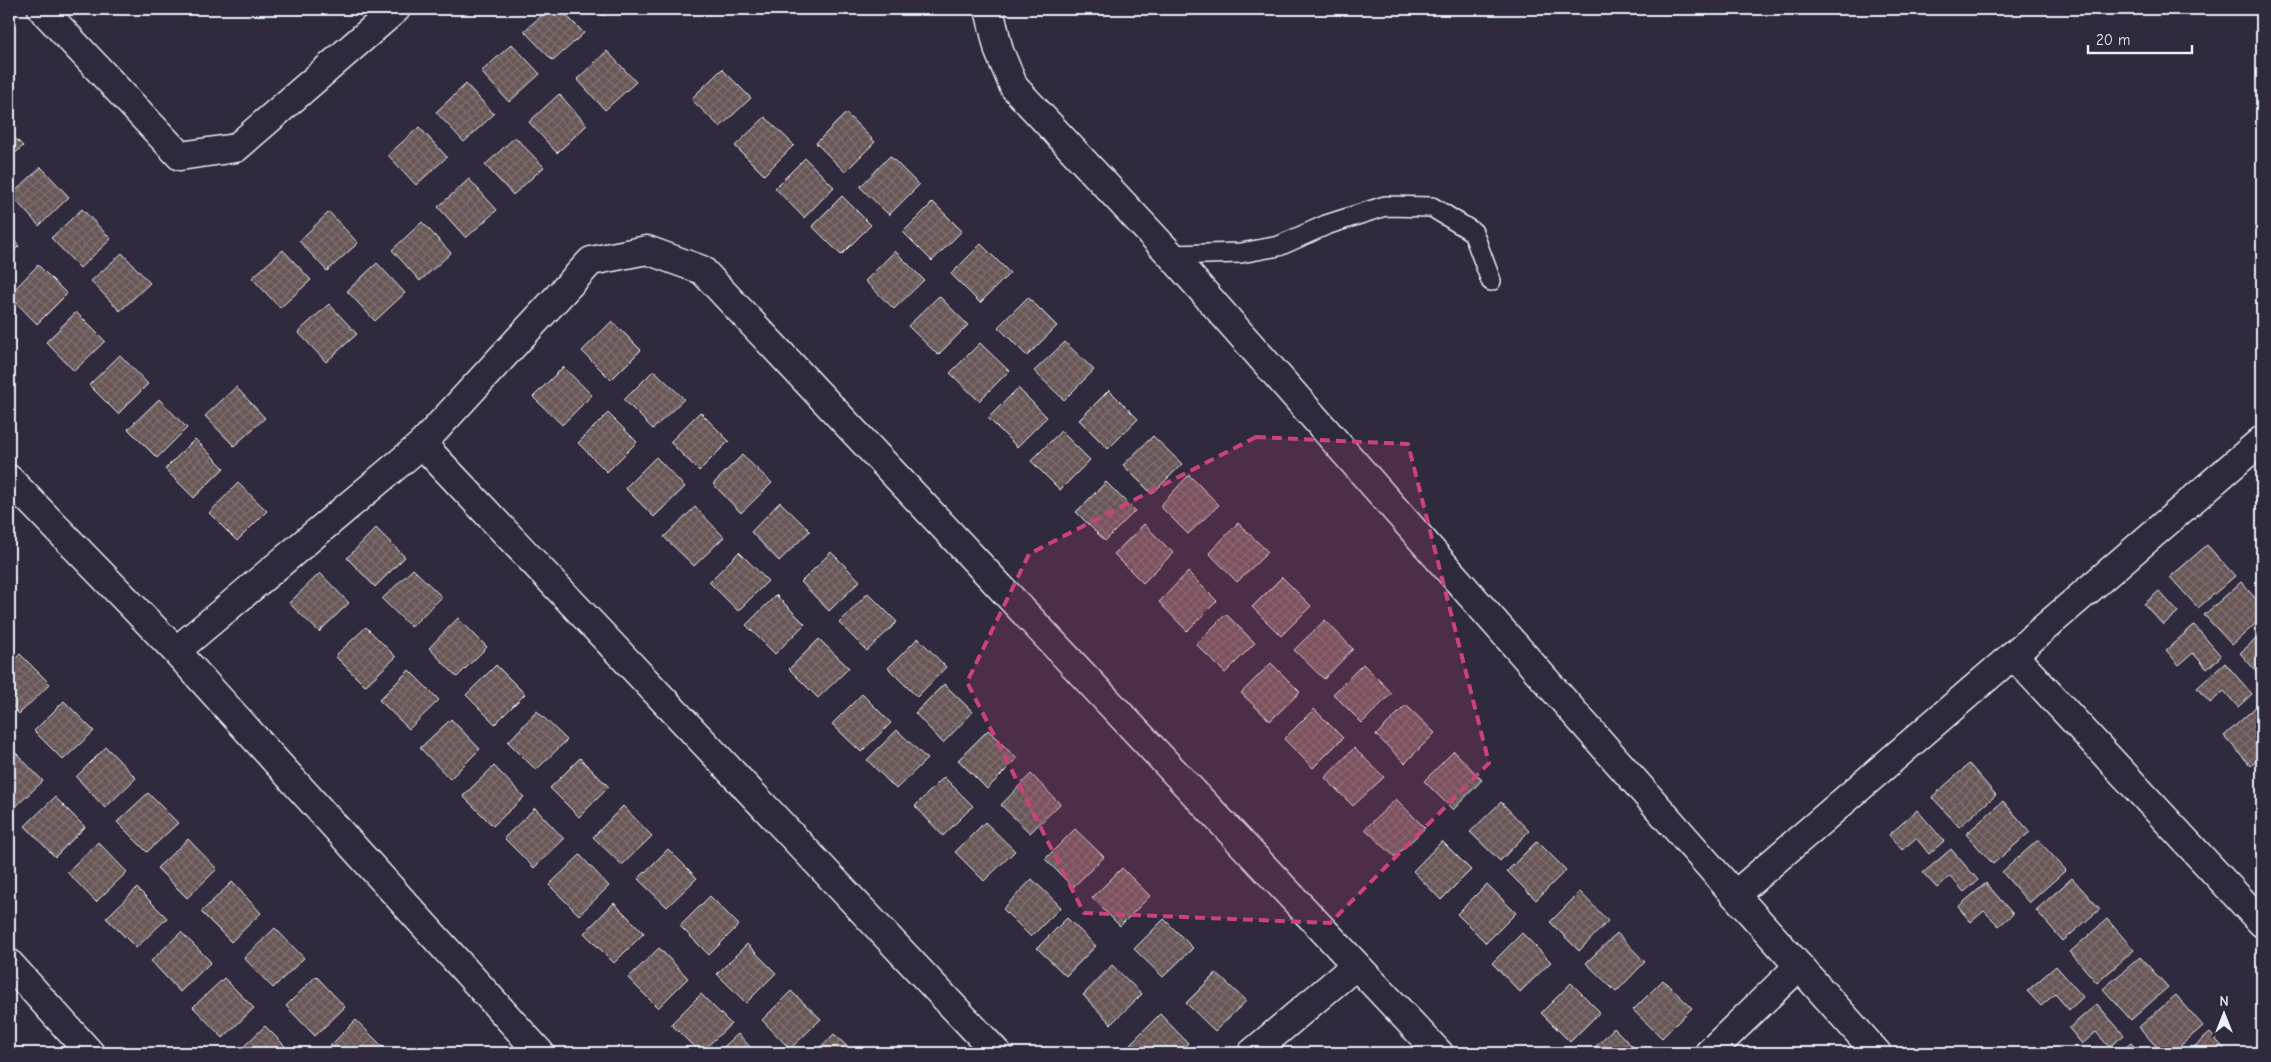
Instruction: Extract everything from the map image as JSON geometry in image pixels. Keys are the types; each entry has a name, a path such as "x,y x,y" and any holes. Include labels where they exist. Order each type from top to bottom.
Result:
{"street":[{"path":"42,9 180,156 236,148 396,9"},
{"path":"989,9 999,51 1014,87 1171,255 1735,895 1878,1053"},
{"path":"176,651 422,444 591,261 647,250 702,270 1355,966 1439,1053"},
{"path":"422,444 997,1053"},
{"path":"1735,895 2013,655 2259,449"},
{"path":"9,478 176,651 540,1053"},
{"path":"2013,655 2262,923"},
{"path":"9,962 90,1053"},
{"path":"1252,1053 1355,966"},
{"path":"1709,1053 1799,966"}],"lane":[{"path":"1171,255 1241,253 1278,246 1326,225 1385,206 1432,207 1473,232 1491,281"}],"highlighted area":[{"path":"1256,437 1408,444 1489,763 1330,923 1084,913 967,682 1029,554"}],"building":[{"path":"549,9 560,9 584,33 553,61 524,31"},
{"path":"596,9 611,9 603,16"},
{"path":"512,44 540,74 509,102 481,72"},
{"path":"607,51 636,82 605,110 577,79"},
{"path":"722,69 751,98 720,127 691,99"},
{"path":"466,84 494,114 464,142 436,112"},
{"path":"559,94 587,125 557,153 529,122"},
{"path":"846,113 875,142 845,172 816,143"},
{"path":"765,117 794,145 764,175 735,146"},
{"path":"419,127 447,157 416,185 388,155"},
{"path":"9,132 23,146 9,159"},
{"path":"515,137 544,167 513,195 485,165"},
{"path":"890,156 919,185 889,215 860,187"},
{"path":"805,158 834,187 804,218 775,188"},
{"path":"41,167 69,197 39,226 11,195"},
{"path":"469,179 497,210 466,238 438,207"},
{"path":"842,196 871,225 841,255 812,226"},
{"path":"933,202 962,231 932,261 903,232"},
{"path":"82,209 111,239 80,268 51,238"},
{"path":"329,212 358,243 327,271 299,241"},
{"path":"422,222 451,253 420,281 392,250"},
{"path":"9,235 19,246 9,256"},
{"path":"981,244 1010,273 980,303 951,274"},
{"path":"283,250 311,280 280,308 252,278"},
{"path":"895,251 924,280 894,309 865,281"},
{"path":"122,253 150,283 120,311 91,281"},
{"path":"377,263 405,293 375,321 347,291"},
{"path":"38,265 67,294 37,324 9,295"},
{"path":"939,296 968,325 938,355 908,326"},
{"path":"1028,297 1057,326 1027,356 998,327"},
{"path":"329,304 357,334 326,362 298,332"},
{"path":"76,312 105,341 74,371 46,342"},
{"path":"612,321 641,350 611,380 582,351"},
{"path":"1065,342 1094,370 1064,400 1034,371"},
{"path":"980,343 1009,371 979,401 950,373"},
{"path":"120,355 148,384 118,414 89,385"},
{"path":"563,367 592,395 562,425 533,397"},
{"path":"654,370 684,399 653,429 624,400"},
{"path":"236,387 265,418 234,446 205,416"},
{"path":"1018,388 1047,417 1017,447 988,418"},
{"path":"1109,390 1138,419 1108,449 1079,420"},
{"path":"159,399 187,428 157,458 128,429"},
{"path":"700,412 729,441 699,471 670,442"},
{"path":"608,413 637,442 607,472 578,443"},
{"path":"1061,431 1090,460 1060,490 1031,461"},
{"path":"1153,436 1182,464 1152,494 1123,465"},
{"path":"195,439 224,468 194,498 165,469"},
{"path":"742,455 772,483 741,513 713,484"},
{"path":"656,457 685,487 654,517 625,488"},
{"path":"1189,475 1219,505 1188,534 1160,506"},
{"path":"1106,482 1135,511 1105,541 1076,512"},
{"path":"238,483 267,511 237,541 209,513"},
{"path":"780,502 810,531 779,561 751,532"},
{"path":"695,507 724,537 694,566 664,537"},
{"path":"1238,523 1268,552 1237,582 1209,553"},
{"path":"1144,524 1173,553 1143,583 1114,554"},
{"path":"376,528 405,557 375,587 347,558"},
{"path":"2207,545 2235,576 2198,608 2170,577"},
{"path":"739,552 768,581 738,611 709,582"},
{"path":"831,552 860,581 829,611 801,582"},
{"path":"413,569 442,597 411,627 382,599"},
{"path":"1188,572 1217,601 1187,631 1159,602"},
{"path":"320,573 349,603 319,632 289,603"},
{"path":"1282,577 1311,606 1281,636 1252,607"},
{"path":"2241,582 2262,606 2262,618 2232,645 2204,615"},
{"path":"2159,591 2178,612 2163,625 2144,604"},
{"path":"868,593 897,622 867,651 839,623"},
{"path":"776,595 805,624 775,654 746,625"},
{"path":"1226,614 1255,643 1225,673 1196,644"},
{"path":"458,618 487,647 457,677 429,648"},
{"path":"1325,620 1353,649 1324,679 1294,650"},
{"path":"2194,625 2221,656 2207,669 2193,653 2179,665 2166,650"},
{"path":"366,627 396,657 365,686 335,656"},
{"path":"2262,634 2262,678 2240,653"},
{"path":"918,638 946,667 917,697 888,668"},
{"path":"819,639 849,668 818,698 789,669"},
{"path":"20,654 50,684 19,714 9,703 9,665"},
{"path":"1271,663 1300,692 1270,721 1241,693"},
{"path":"2225,663 2252,694 2238,707 2224,691 2210,703 2197,688"},
{"path":"1363,664 1392,693 1362,723 1333,694"},
{"path":"496,665 525,694 495,724 466,695"},
{"path":"409,670 439,700 409,729 379,700"},
{"path":"944,684 973,712 943,743 915,713"},
{"path":"862,694 891,723 861,752 832,724"},
{"path":"64,701 94,731 63,760 34,731"},
{"path":"2260,703 2262,705 2262,756 2251,766 2224,736"},
{"path":"1406,705 1435,733 1405,763 1376,735"},
{"path":"1314,709 1343,738 1313,768 1284,739"},
{"path":"537,711 567,740 536,770 508,742"},
{"path":"451,719 480,749 450,779 420,748"},
{"path":"897,730 927,759 896,789 867,760"},
{"path":"988,730 1017,759 987,789 958,760"},
{"path":"106,747 136,778 105,808 76,777"},
{"path":"1354,748 1384,777 1353,806 1325,778"},
{"path":"13,750 43,781 12,810 9,806 9,755"},
{"path":"1454,751 1482,780 1453,810 1424,781"},
{"path":"580,758 609,787 579,817 550,788"},
{"path":"1969,764 1996,795 1959,827 1932,797"},
{"path":"494,766 524,797 493,826 463,796"},
{"path":"1031,774 1060,804 1030,833 1001,805"},
{"path":"944,777 973,806 943,836 915,806"},
{"path":"148,793 178,823 147,852 117,822"},
{"path":"55,797 85,827 55,857 25,826"},
{"path":"1396,799 1425,828 1395,857 1365,829"},
{"path":"2003,801 2030,832 1993,864 1966,834"},
{"path":"1501,802 1529,831 1500,861 1470,832"},
{"path":"623,806 652,836 622,865 593,837"},
{"path":"535,808 564,839 534,868 504,838"},
{"path":"1917,810 1944,841 1929,854 1916,838 1902,850 1889,835"},
{"path":"985,822 1015,851 984,881 955,852"},
{"path":"1075,829 1104,857 1073,887 1045,859"},
{"path":"188,839 217,869 187,898 157,868"},
{"path":"2038,840 2066,870 2029,903 2002,872"},
{"path":"1442,841 1471,870 1441,900 1413,871"},
{"path":"1537,841 1566,870 1536,900 1507,871"},
{"path":"98,842 127,872 96,902 67,872"},
{"path":"668,849 697,878 667,907 638,879"},
{"path":"1951,849 1978,880 1964,892 1950,876 1937,888 1923,873"},
{"path":"580,855 609,886 579,915 549,885"},
{"path":"1122,868 1150,896 1120,926 1092,898"},
{"path":"2072,878 2100,909 2063,941 2036,910"},
{"path":"1032,879 1061,907 1031,937 1003,909"},
{"path":"232,882 261,913 231,942 201,912"},
{"path":"1986,883 2013,914 1999,926 1984,911 1971,922 1958,907"},
{"path":"1487,884 1516,913 1486,943 1457,914"},
{"path":"137,888 167,918 136,948 106,918"},
{"path":"1580,892 1608,921 1579,951 1550,922"},
{"path":"710,896 739,925 709,955 680,926"},
{"path":"614,903 644,933 614,963 584,933"},
{"path":"1067,918 1096,946 1066,976 1037,948"},
{"path":"1164,919 1193,948 1163,977 1134,949"},
{"path":"2107,919 2134,950 2097,983 2070,952"},
{"path":"275,928 304,958 273,988 244,958"},
{"path":"181,932 211,962 180,992 151,961"},
{"path":"1522,933 1551,962 1520,992 1492,963"},
{"path":"1617,933 1645,962 1616,992 1586,963"},
{"path":"747,944 776,973 746,1003 717,974"},
{"path":"659,948 688,978 658,1008 628,978"},
{"path":"2140,957 2168,987 2131,1020 2103,989"},
{"path":"1112,965 1142,994 1111,1024 1083,995"},
{"path":"2056,966 2083,997 2069,1010 2055,994 2041,1006 2027,991"},
{"path":"1216,973 1246,1001 1215,1031 1186,1003"},
{"path":"316,976 345,1007 315,1036 286,1006"},
{"path":"224,978 254,1008 223,1038 193,1007"},
{"path":"1663,980 1692,1008 1662,1038 1633,1010"},
{"path":"1571,983 1600,1012 1570,1042 1541,1013"},
{"path":"791,991 821,1019 790,1049 762,1020"},
{"path":"701,994 731,1024 700,1053 671,1024"},
{"path":"2176,995 2203,1026 2172,1053 2162,1053 2139,1027"},
{"path":"2097,1004 2124,1035 2109,1047 2096,1032 2082,1044 2069,1028"},
{"path":"1160,1014 1188,1043 1178,1053 1139,1053 1130,1044"},
{"path":"356,1020 386,1050 383,1053 329,1053 326,1050"},
{"path":"265,1026 292,1053 237,1053"},
{"path":"1614,1028 1639,1053 1589,1053"},
{"path":"2210,1033 2228,1053 2187,1053"},
{"path":"738,1034 756,1053 717,1053"},
{"path":"834,1034 854,1053 814,1053"},
{"path":"2131,1043 2140,1053 2119,1053"}]}
